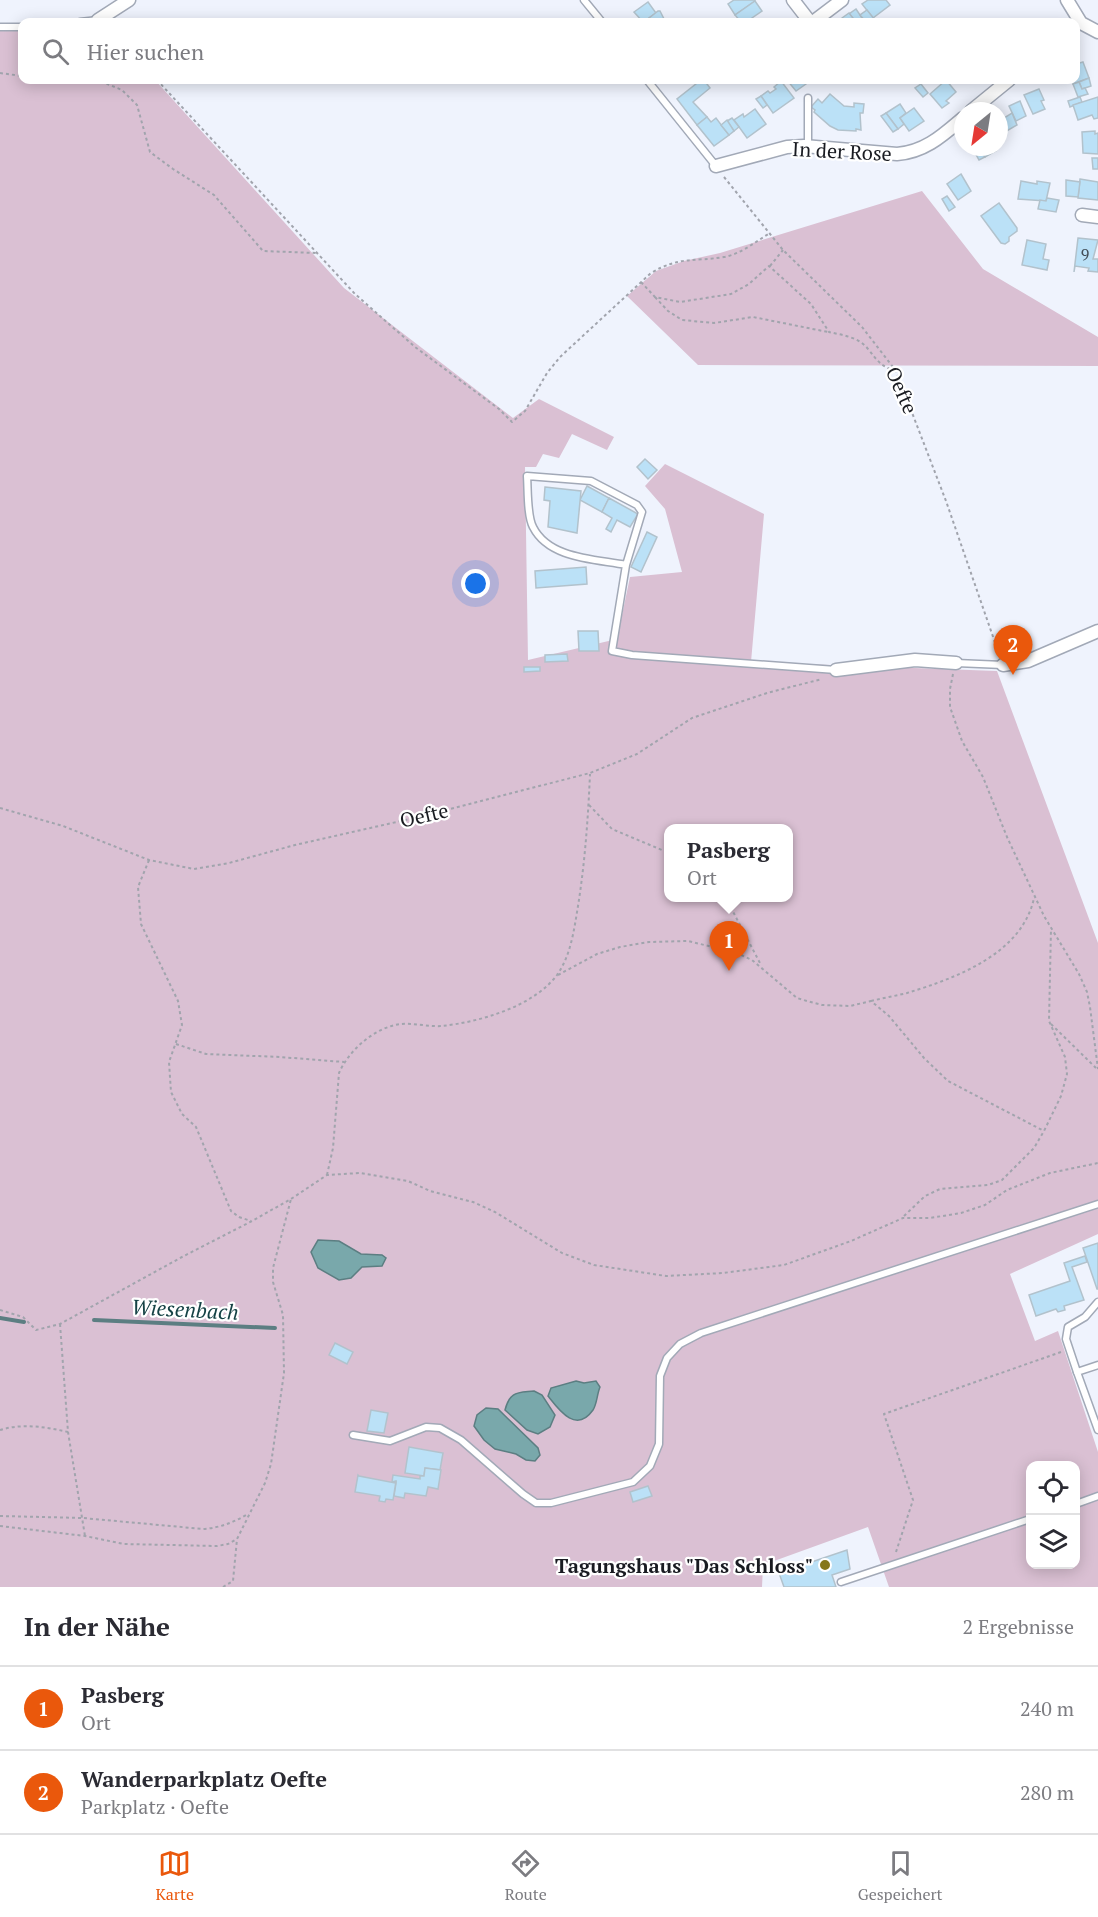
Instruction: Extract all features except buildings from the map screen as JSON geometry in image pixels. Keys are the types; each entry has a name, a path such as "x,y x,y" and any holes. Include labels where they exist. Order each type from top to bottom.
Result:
{"street":[{"path":"101,18 129,0"},
{"path":"793,0 808,18"},
{"path":"817,18 842,0"},
{"path":"1067,0 1075,18"},
{"path":"1080,26 1098,32"},
{"path":"982,102 1004,84"},
{"name":"In der Rose","path":"716,166 788,147 808,146 897,154 909,153 933,142 954,125"},
{"path":"1083,215 1098,217"},
{"path":"1003,665 1028,661 1098,631"},
{"path":"836,670 915,660 957,663"}],"lane":[{"path":"584,0 599,18"},
{"path":"0,27 18,27"},
{"path":"650,84 716,166"},
{"path":"808,98 808,146"},
{"path":"626,565 566,554 547,545 532,526 527,476 591,481 637,505 642,512 626,565 612,651 632,655 836,670"},
{"path":"957,663 1003,665"},
{"path":"353,1435 390,1441 426,1427 440,1428 461,1440 536,1503 551,1503 633,1482 650,1466 659,1444 660,1376 667,1358 680,1344 701,1333 1098,1204"},
{"path":"1098,1302 1085,1317 1068,1327 1066,1334 1069,1349 1098,1430"},
{"path":"1077,1372 1098,1365"},
{"path":"1080,1503 1098,1496"},
{"path":"841,1582 1026,1520"}],"path":[{"path":"0,73 18,75"},
{"path":"109,84 122,90 137,105 150,152 214,195 263,251 316,253"},
{"path":"161,84 316,253 383,321 512,422 525,411 547,373 560,357 640,282 663,266 690,259 725,257 750,246 770,233"},
{"name":"Oefte","path":"716,166 783,250 862,327 896,371 946,501 1003,665"},
{"path":"655,297 680,302 731,294 748,284 783,250"},
{"path":"769,266 811,304 829,332"},
{"path":"640,282 668,311 682,320 714,323 753,317 829,332 858,341 867,348 880,365 896,371"},
{"path":"957,663 950,689 950,707 956,728 983,777 1007,837 1035,897 1087,992 1097,1069"},
{"name":"Oefte","path":"0,808 63,826 149,860 194,869 229,863 294,845 423,816 590,773 637,754 692,718 767,693 822,679 836,670"},
{"path":"556,975 572,942 585,865 590,773"},
{"path":"589,805 612,830 664,851"},
{"path":"149,860 138,887 141,924 178,1001 182,1024 169,1062 171,1092 182,1114 196,1127 231,1211 239,1217 252,1221"},
{"path":"727,902 763,967 772,978 797,998 822,1005 850,1006 907,993 960,974 993,956 1023,928 1031,913 1035,897"},
{"path":"903,1218 925,1196 940,1189 970,1188 1002,1180 1034,1148 1062,1096 1067,1074 1065,1057 1049,1022 1051,926"},
{"path":"327,1175 333,1148 339,1073 344,1062 366,1040 382,1029 400,1024 440,1026 481,1019 503,1012 537,994 556,975 597,954 620,947 672,941 688,942 737,953 763,967"},
{"path":"871,1001 889,1016 924,1058 948,1081 1044,1131"},
{"path":"1049,1022 1097,1069"},
{"path":"176,1044 206,1054 344,1062"},
{"path":"0,1310 23,1317 36,1330 60,1324 252,1221 327,1175 360,1173 408,1181 430,1191 495,1212 562,1253 594,1265 666,1275 723,1273 784,1265 851,1241 903,1218 930,1218 961,1213 985,1204 1007,1190 1050,1173 1098,1163"},
{"path":"223,1587 233,1581 237,1539 265,1483 271,1464 284,1373 283,1315 273,1282 273,1268 291,1199"},
{"path":"60,1324 68,1432 85,1536"},
{"path":"892,1565 913,1500 884,1414 1069,1349"},
{"path":"0,1430 8,1427 43,1426 68,1432"},
{"path":"0,1516 83,1518 203,1529 228,1524 250,1513"},
{"path":"0,1526 85,1536 124,1544 217,1546 237,1539"}],"shaded area":[{"path":"18,23 18,84 159,84 344,288 513,418 539,399 614,437 607,450 572,434 559,458 543,454 536,467 525,467 528,660 617,639 630,577 682,572 665,509 645,486 665,464 764,514 751,662 997,671 1098,943 1098,1234 1010,1274 1035,1341 1058,1331 1098,1452 1098,1587 889,1587 868,1527 763,1565 762,1587 0,1587 0,24"},
{"path":"922,191 983,269 1098,337 1098,366 698,365 627,296 656,271 684,261 720,253"}],"water":[{"path":"318,1240 339,1241 361,1254 382,1255 386,1258 382,1266 362,1267 351,1278 339,1280 318,1268 311,1252"},
{"path":"576,1381 584,1383 596,1381 600,1387 593,1410 587,1417 580,1420 568,1417 548,1396 551,1388"},
{"path":"534,1391 542,1395 555,1415 550,1427 538,1434 527,1430 505,1410 509,1399 515,1394"},
{"path":"486,1408 498,1409 538,1448 540,1455 535,1461 495,1449 484,1440 474,1426 477,1415"}],"waterway":[{"name":"Wiesenbach","path":"0,1318 24,1322"},
{"name":"Wiesenbach","path":"94,1320 275,1328"}],"place":[{"name":"Wanderparkplatz Oefte","path":"1013,675"},
{"name":"Pasberg","path":"729,971"},
{"name":"Tagungshaus \"Das Schloss\"","path":"825,1565"}]}
